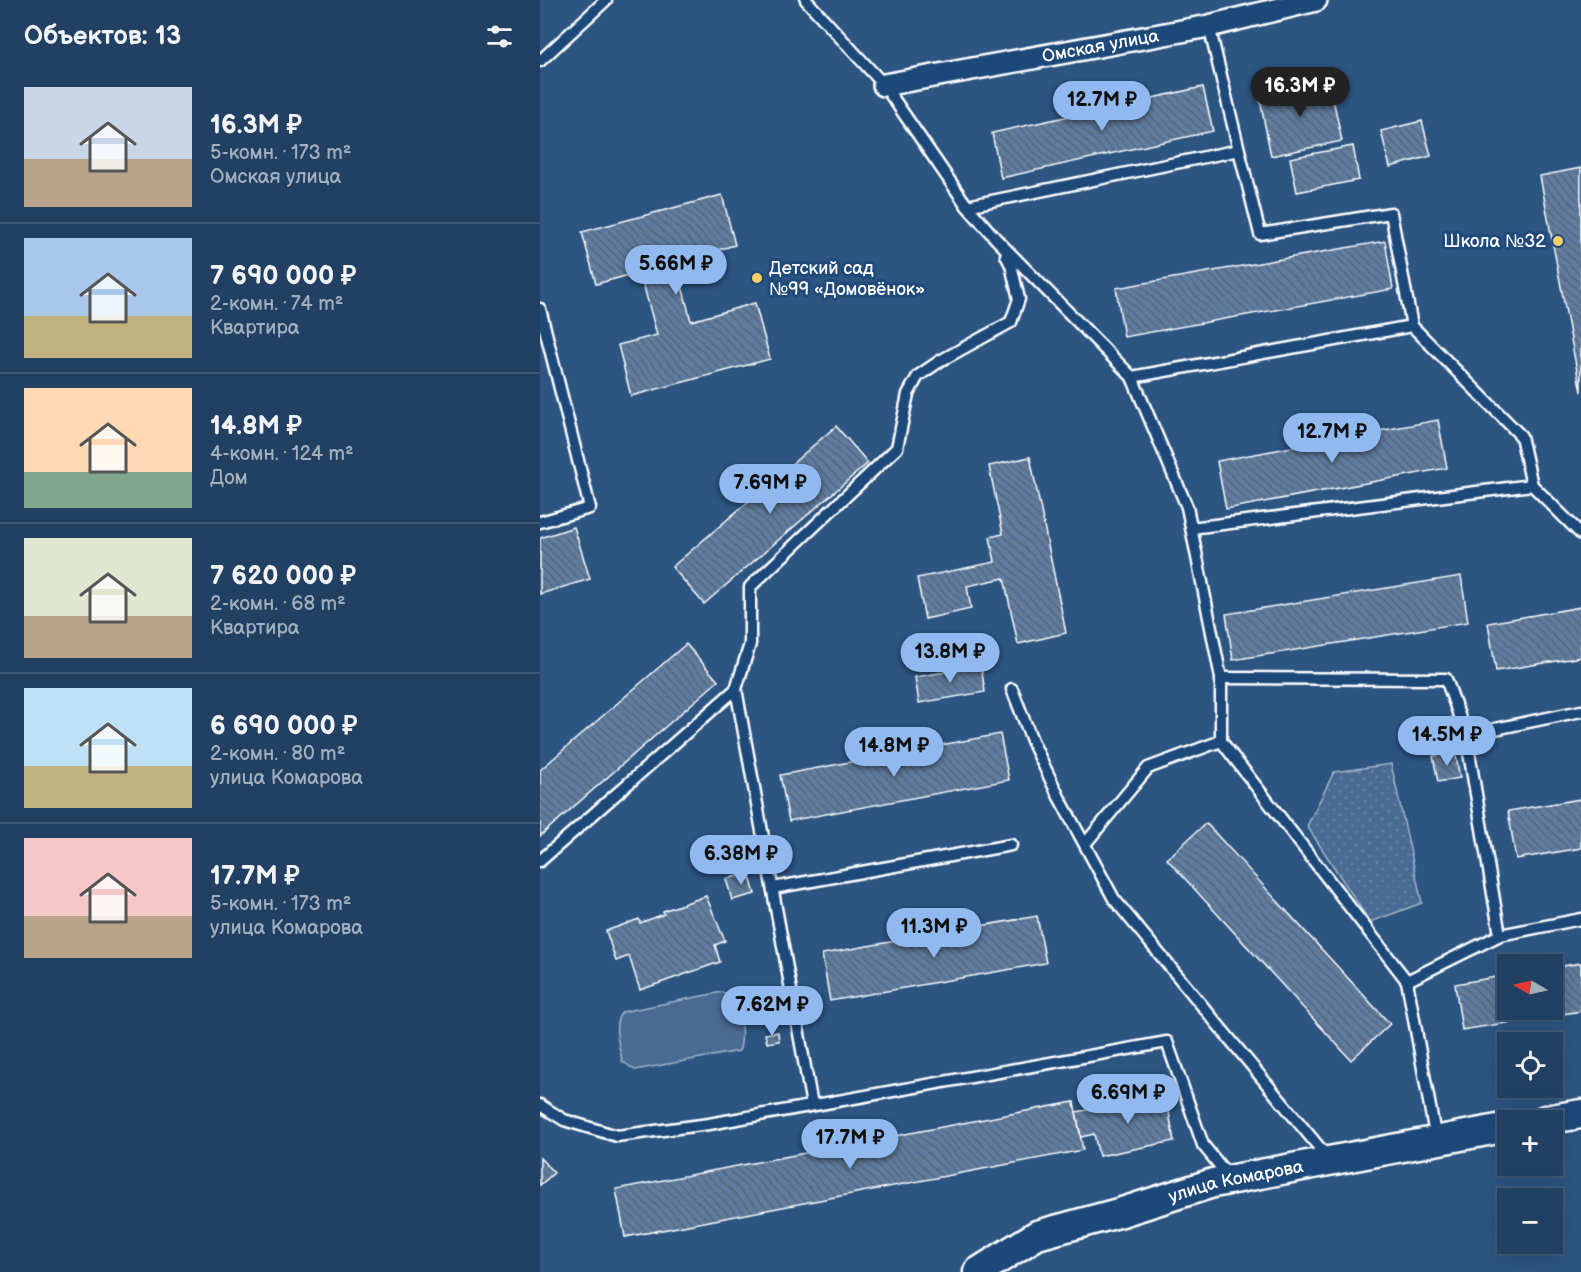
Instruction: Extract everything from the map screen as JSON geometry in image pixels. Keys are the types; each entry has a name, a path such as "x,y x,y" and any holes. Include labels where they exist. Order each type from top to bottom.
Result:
{"main road":[{"path":"1563,1117 1581,1114"},
{"name":"улица Комарова","path":"978,1272 1037,1235 1122,1212 1213,1182 1497,1129"}],"street":[{"name":"Омская улица","path":"884,85 1209,26 1249,8 1316,0"}],"lane":[{"path":"540,61 591,4 606,0"},
{"path":"806,0 884,85 967,206 996,239 1132,377 1187,507 1221,678 1221,741 1407,981 1436,1141"},
{"path":"1209,26 1260,234 1391,213 1412,326 1521,436 1532,485 1581,534"},
{"path":"967,206 1239,150"},
{"path":"812,1105 736,689 750,645 750,587 897,448 908,394 918,375 1011,322 1019,299 1011,265 996,239"},
{"path":"540,309 545,347 590,508 540,522"},
{"path":"1132,377 1412,326"},
{"path":"1191,528 1532,485"},
{"path":"1221,678 1446,679 1466,735 1500,935"},
{"path":"540,861 736,689"},
{"path":"1012,689 1033,742 1114,899 1330,1161"},
{"path":"1466,735 1581,711"},
{"path":"1084,844 1148,768 1221,741"},
{"path":"773,888 1011,844"},
{"path":"1407,981 1500,935 1581,919"},
{"path":"540,1105 564,1120 617,1136 709,1124 1167,1042 1203,1145 1231,1179"}],"shaded area":[{"path":"1391,764 1422,903 1370,922 1307,826 1334,772"},
{"path":"722,992 731,995 737,1006 741,1031 739,1051 635,1070 622,1061 617,1023 622,1012"}],"building":[{"path":"1329,80 1342,141 1271,156 1259,95"},
{"path":"1203,87 1213,131 1001,178 992,133"},
{"path":"1422,121 1431,156 1390,167 1381,131"},
{"path":"1353,146 1359,180 1297,192 1290,158"},
{"path":"1581,168 1581,392 1540,176"},
{"path":"722,195 735,245 676,262 691,321 755,303 770,359 631,396 618,345 657,335 640,272 596,284 582,232"},
{"path":"1385,241 1393,289 1124,337 1116,288"},
{"path":"1438,420 1447,468 1226,509 1217,461"},
{"path":"836,426 868,463 704,604 672,567"},
{"path":"1030,457 1066,633 1018,644 1004,578 967,586 971,609 925,619 917,578 995,562 990,537 1003,534 989,466"},
{"path":"574,527 590,579 540,594 540,538"},
{"path":"1461,576 1468,622 1233,660 1226,614"},
{"path":"1581,607 1581,657 1496,671 1488,623"},
{"path":"686,644 718,681 540,836 540,770"},
{"path":"981,666 985,692 919,703 915,677"},
{"path":"1000,734 1009,780 789,821 780,775"},
{"path":"1455,751 1460,778 1438,782 1433,756"},
{"path":"1581,799 1581,848 1516,859 1508,811"},
{"path":"1206,823 1390,1024 1351,1060 1167,859"},
{"path":"749,873 755,894 732,900 726,879"},
{"path":"706,896 725,941 715,945 720,962 640,990 629,956 616,961 606,931 639,919 640,923 664,914 663,911"},
{"path":"1037,916 1046,963 830,1001 822,954"},
{"path":"1581,963 1581,1011 1563,1014 1563,966"},
{"path":"1497,977 1497,1020 1525,1020 1462,1030 1455,984"},
{"path":"778,1032 779,1041 767,1043 765,1034"},
{"path":"1166,1095 1174,1141 1099,1156 1094,1134 1081,1137 1076,1112"},
{"path":"1074,1102 1083,1150 625,1237 616,1189"},
{"path":"540,1158 554,1173 540,1185"}],"place":[{"name":"Школа №32","path":"1558,241"},
{"name":"Детский сад №99 «Домовёнок»","path":"757,278"}]}
